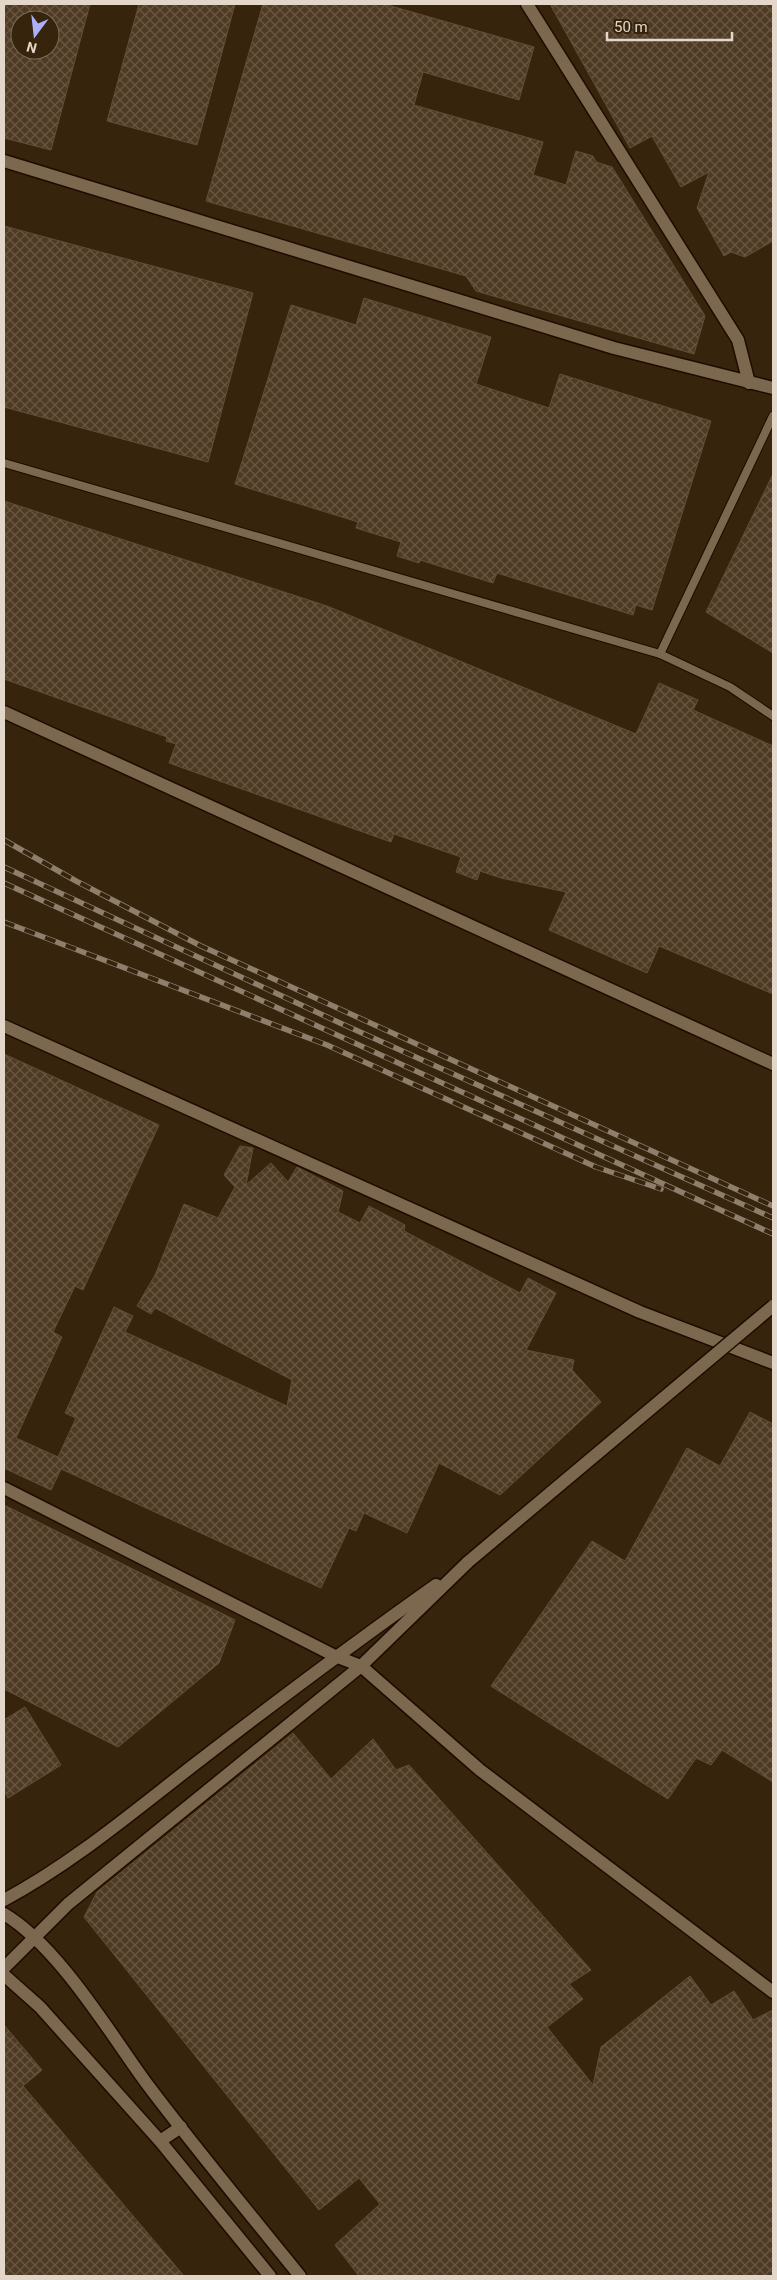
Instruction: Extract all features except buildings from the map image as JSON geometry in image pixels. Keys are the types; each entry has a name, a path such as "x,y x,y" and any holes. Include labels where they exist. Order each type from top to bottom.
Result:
{"street":[{"path":"527,4 738,340 749,383"},
{"path":"4,162 614,348 773,388"},
{"path":"4,712 773,1064"},
{"path":"4,1026 615,1301 773,1363"},
{"path":"4,1968 68,1904 361,1666 468,1562 773,1306"},
{"path":"4,1488 335,1656 361,1666 480,1770 773,1992"},
{"path":"4,1900 40,1880 92,1844 335,1656 468,1562"},
{"path":"4,1914 35,1937 72,1980 181,2127 300,2276"},
{"path":"4,1975 40,2007 160,2141 270,2276"},
{"path":"160,2141 181,2127"}],"lane":[{"path":"660,654 773,416"},
{"path":"4,463 660,654 730,686 773,716"}],"railway":[{"path":"4,840 76,881 201,946 773,1206"},
{"path":"4,867 340,1023 773,1218"},
{"path":"4,883 773,1234"},
{"path":"4,922 327,1045 596,1167 661,1189"}]}
